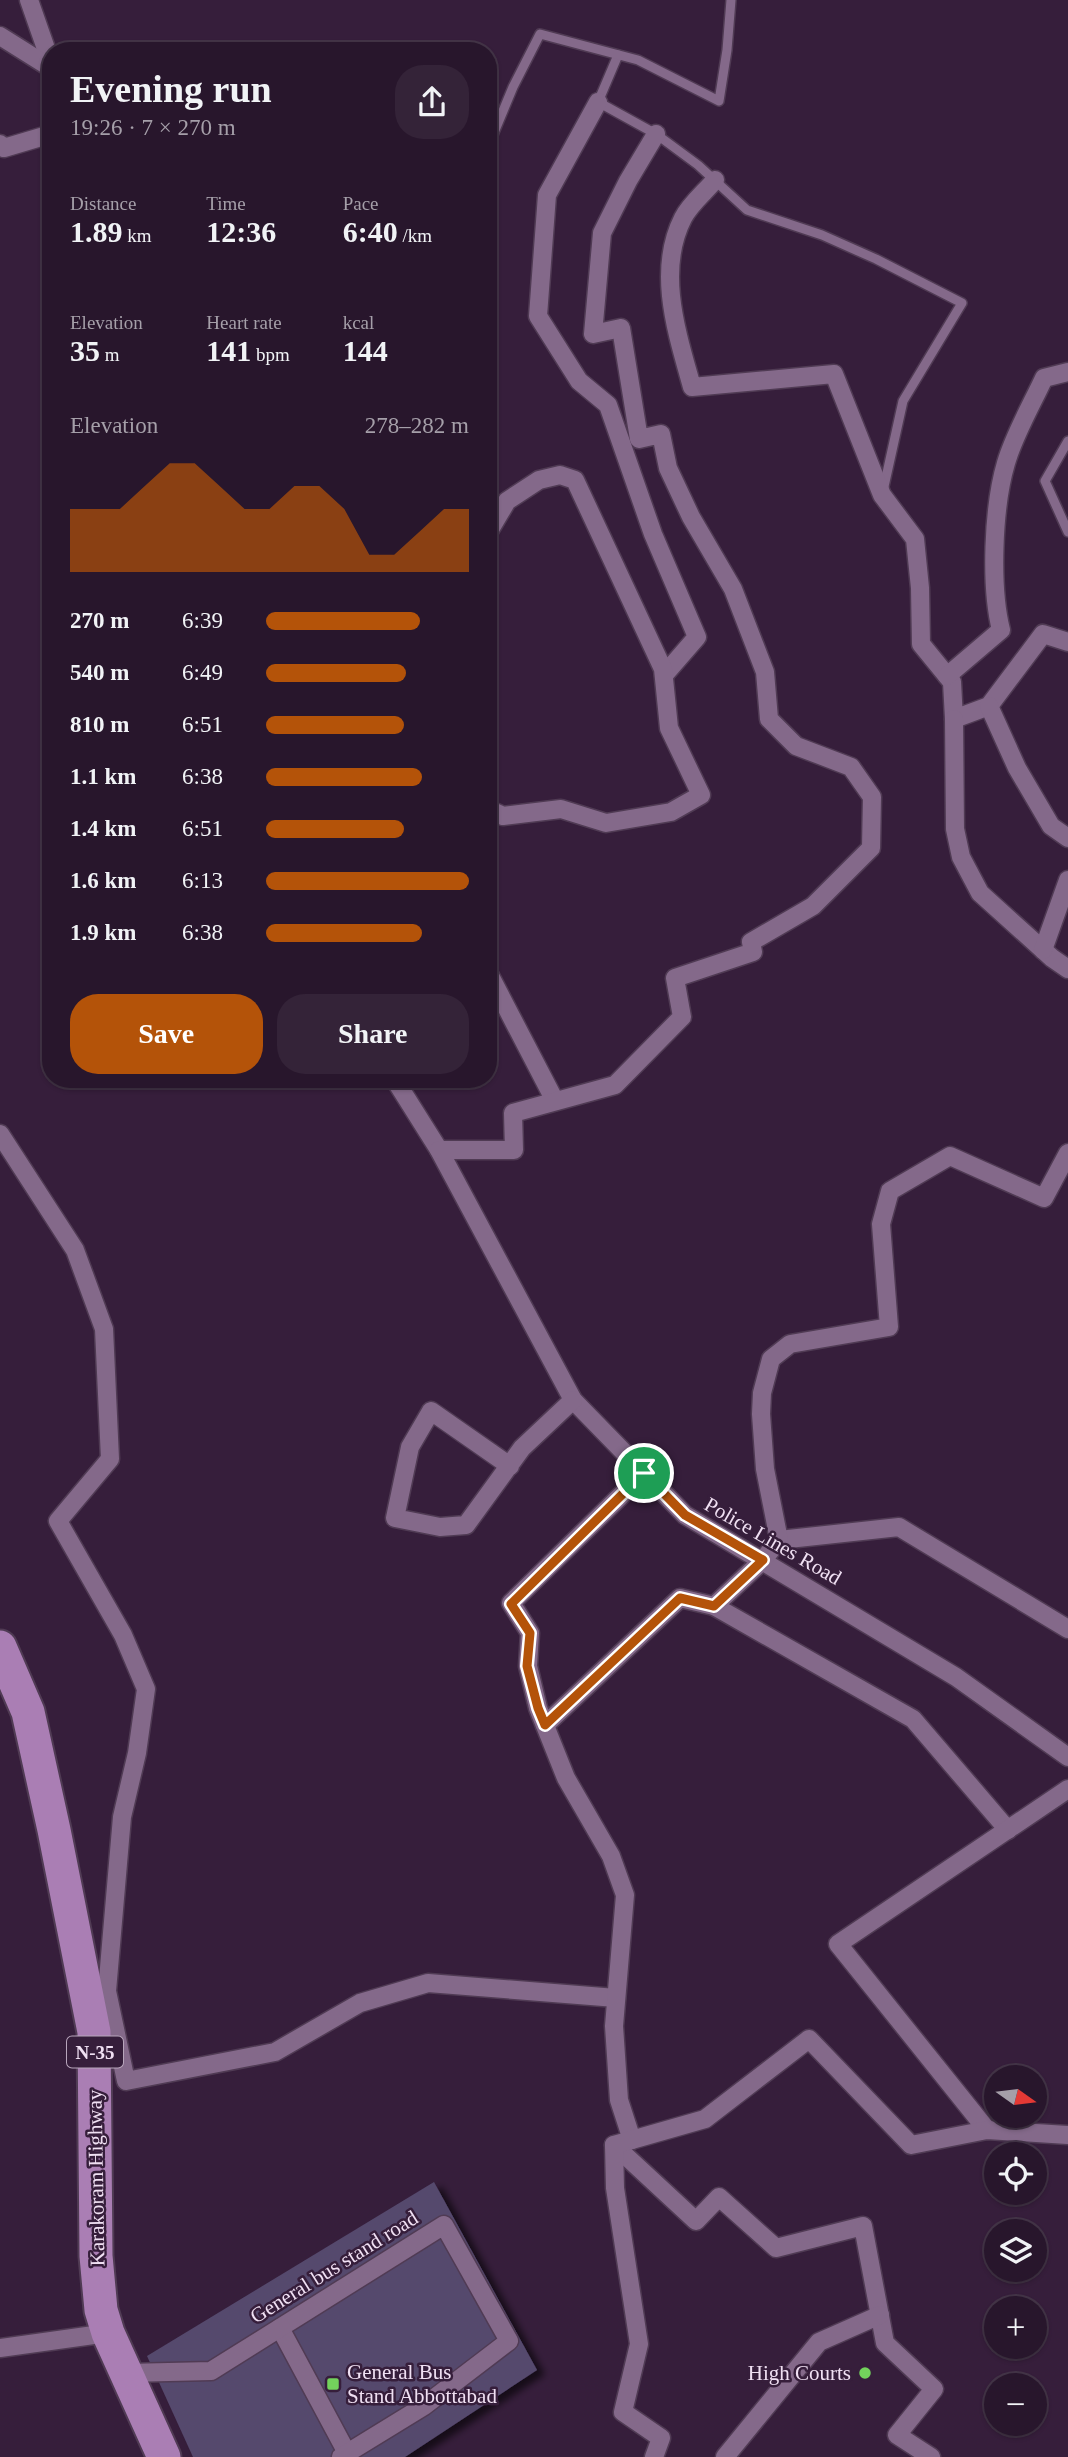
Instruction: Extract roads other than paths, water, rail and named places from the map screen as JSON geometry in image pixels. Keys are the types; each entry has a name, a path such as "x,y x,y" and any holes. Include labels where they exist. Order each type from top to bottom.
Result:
{"highway":[{"name":"Karakoram Highway","path":"0,1647 28,1712 94,2032 96,2256 101,2311 108,2333 164,2457"}],"street":[{"path":"29,0 43,42"},
{"path":"0,36 42,61"},
{"path":"598,102 547,195 538,316 579,381 608,405 653,534 697,637 664,675"},
{"path":"439,1150 514,1150 513,1113 615,1085 682,1017 675,978 753,952 751,942 813,906 871,848 872,797 851,767 796,746 769,719 765,672 733,589 691,517 668,468 661,434 639,439 621,328 593,334 602,233 656,134"},
{"path":"0,144 4,148 42,137"},
{"path":"715,180 684,215 673,242 669,284 678,337 692,387 834,374 882,495 915,539 920,588 921,644 952,682 955,829 961,857 980,893 1043,950 1068,968"},
{"path":"947,676 1001,631 995,606 996,523 1006,462 1044,378 1068,372"},
{"path":"497,518 507,501 539,480 560,475 575,480 663,669 669,728 701,795 671,812 606,823 561,809 503,816 497,813"},
{"path":"954,719 989,706 1043,634 1068,642"},
{"path":"989,706 1017,768 1051,826 1068,838"},
{"path":"1043,950 1068,880"},
{"path":"497,989 555,1101"},
{"name":"Police Lines Road","path":"400,1088 439,1150 573,1400 685,1515 956,1677 1068,1757"},
{"path":"0,1135 75,1250 104,1329 110,1459 58,1521 123,1635 146,1689 137,1753 122,1817 107,1991 126,2081 275,2052 360,2003 428,1983 616,1998"},
{"path":"779,1540 765,1469 761,1414 762,1393 771,1359 790,1344 889,1327 881,1224 890,1191 950,1156 1044,1198 1068,1153"},
{"path":"510,1466 432,1411 410,1447 396,1518 440,1527 466,1525 510,1466 522,1448 573,1400"},
{"path":"644,1473 511,1604 530,1633 527,1666 538,1708 565,1779 611,1856 625,1895 614,2026 623,2143 615,2188 639,2344 623,2412 661,2438 654,2457"},
{"path":"714,1606 763,1560 779,1540 899,1527 1068,1629"},
{"path":"545,1725 680,1598 714,1606 914,1719 1008,1830"},
{"path":"987,2130 838,1944 1068,1789"},
{"path":"623,2143 705,2119 809,2039 911,2145 987,2130 1068,2135"},
{"path":"623,2143 696,2221 719,2197 776,2248 863,2226 885,2343 934,2389 897,2435 931,2457"},
{"name":"General bus stand road","path":"127,2372 211,2371 444,2225 509,2341 424,2406 344,2455"},
{"path":"725,2457 819,2342 880,2315"},
{"path":"280,2328 344,2455"},
{"path":"0,2348 108,2333"}],"lane":[{"path":"497,125 540,34 638,60 719,101 732,0"},
{"path":"618,54 598,102 656,134 715,180 747,210 822,235 962,303 903,401 882,495"},
{"path":"1068,441 1045,481 1068,532"}],"place":[{"name":"High Courts","path":"865,2373"},
{"name":"General Bus Stand Abbottabad","path":"333,2384"}]}
